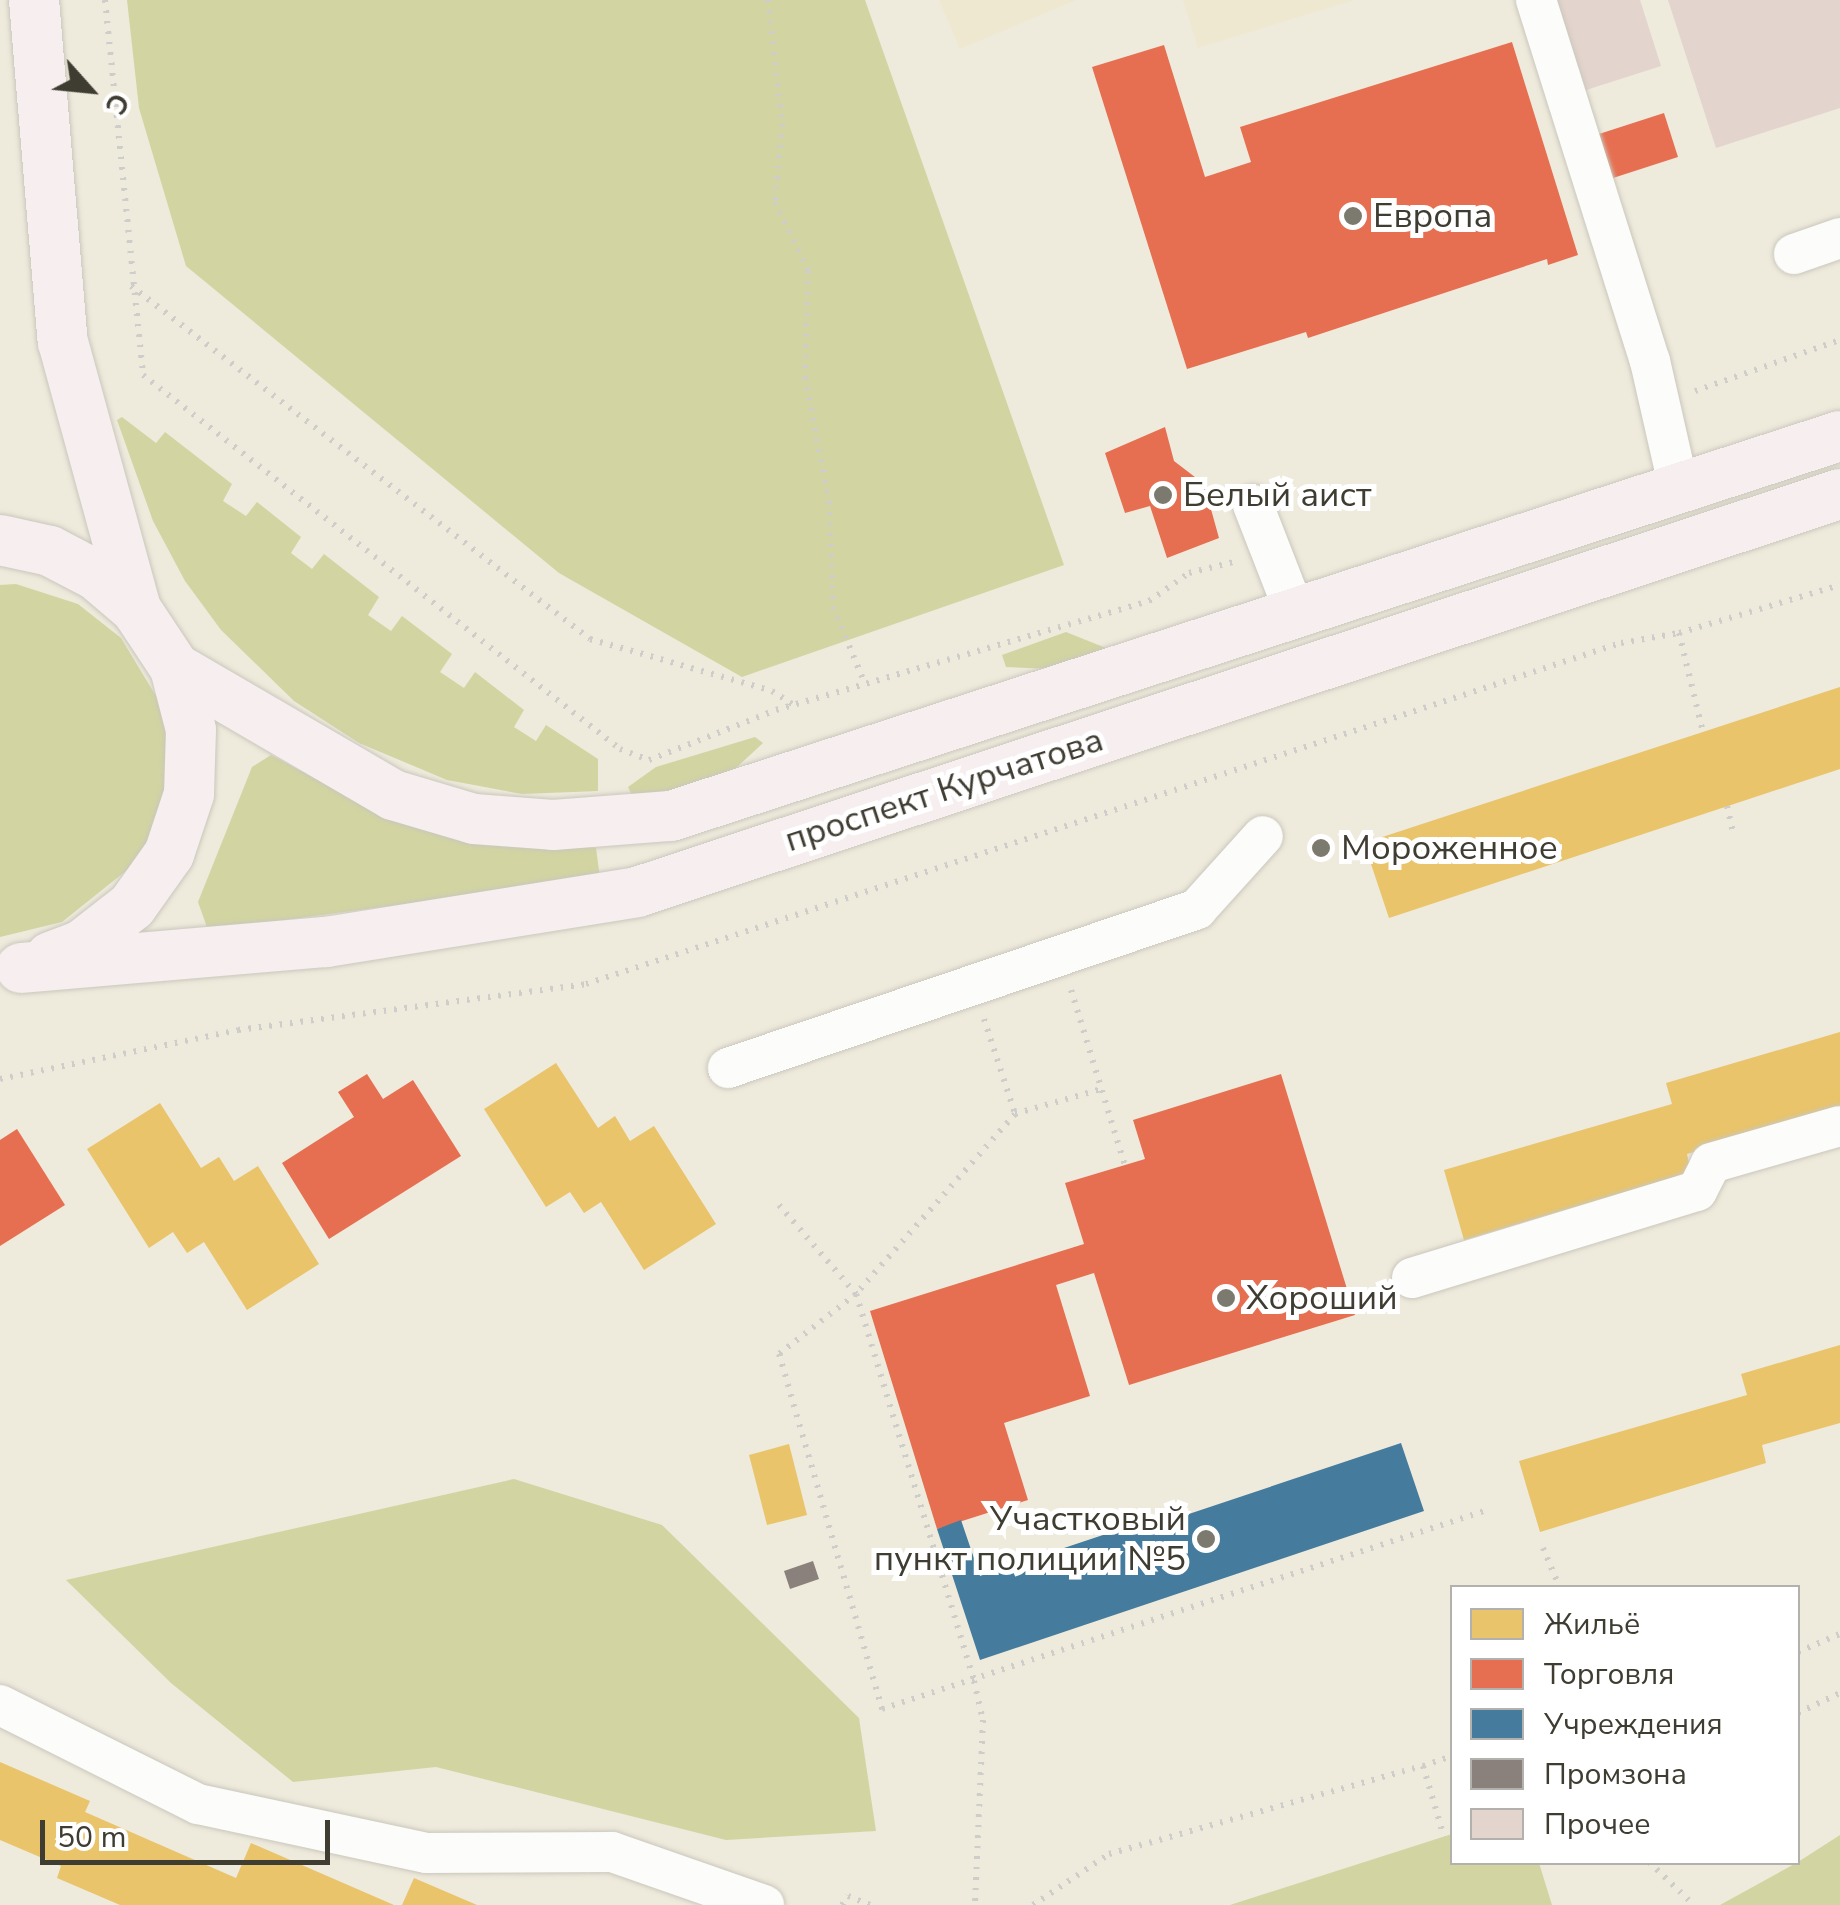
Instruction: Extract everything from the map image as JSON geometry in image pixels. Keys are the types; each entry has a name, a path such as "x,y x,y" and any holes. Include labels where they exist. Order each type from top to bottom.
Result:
{"main road":[{"path":"11,968 94,936 132,906 169,854 189,794 191,730 175,668 136,609 63,342 34,0"},
{"name":"проспект Курчатова","path":"175,668 393,794 474,819 552,825 671,816 1840,436"},
{"name":"проспект Курчатова","path":"11,968 326,942 637,892 1840,494"},
{"path":"0,540 65,559 136,609"}],"lane":[{"path":"1536,0 1661,403 1679,489"},
{"path":"1794,254 1840,238"},
{"path":"1253,506 1295,613"},
{"path":"728,1068 1198,908 1263,836"},
{"path":"1412,1278 1697,1190 1711,1163 1840,1126"},
{"path":"0,1705 198,1804 426,1853 612,1852 764,1905"}],"path":[{"path":"105,0 130,285 142,375 620,749 649,760 793,705 1133,606 1189,573 1271,552"},
{"path":"768,0 782,124 775,202 808,271 806,377 829,502 833,608 865,684"},
{"path":"130,285 590,639 772,691 793,705"},
{"path":"1661,403 1840,340"},
{"path":"0,1078 238,1030 586,984 1602,649 1679,633 1840,585"},
{"path":"1679,633 1703,732"},
{"path":"1728,806 1733,833"},
{"path":"1080,1022 1125,1165"},
{"path":"994,1050 1015,1114"},
{"path":"1101,1089 1015,1114 856,1294 779,1354 882,1708 1490,1509"},
{"path":"779,1205 856,1294 974,1681 983,1720 975,1905"},
{"path":"1543,1548 1559,1585"},
{"path":"1800,1651 1840,1634"},
{"path":"1800,1712 1840,1693"},
{"path":"1033,1905 1109,1854 1450,1757"},
{"path":"1422,1766 1444,1837"},
{"path":"1653,1865 1694,1905"},
{"path":"1680,1905 1683,1894"},
{"path":"842,1905 848,1896 870,1905"}],"shaded area":[{"path":"939,0 1076,0 960,49"},
{"path":"1183,0 1354,0 1198,48"}],"green space":[{"path":"127,0 865,0 1064,565 742,677 559,573 186,266 139,108"},
{"path":"122,417 156,443 165,432 232,484 223,501 246,516 257,502 301,537 291,553 312,569 324,554 379,597 368,615 391,631 402,616 452,654 440,672 464,688 475,672 524,710 514,727 536,741 546,725 598,759 598,791 522,794 447,780 359,743 294,701 221,630 185,581 153,521 117,420"},
{"path":"16,584 78,604 121,638 159,701 170,751 167,785 149,839 132,866 62,922 0,937 0,585"},
{"path":"1066,632 1116,652 1077,670 1006,667 1002,655"},
{"path":"755,737 763,743 723,780 635,801 628,787 656,767"},
{"path":"271,755 372,809 596,848 600,878 208,930 198,902 252,767"},
{"path":"514,1479 662,1525 859,1718 876,1831 726,1840 436,1767 293,1782 171,1683 66,1580"},
{"path":"1450,1835 1450,1865 1540,1865 1552,1905 1230,1905"},
{"path":"1840,1835 1840,1905 1720,1905 1793,1865 1800,1865 1800,1861"}],"building: Жильё":[{"path":"1840,687 1840,769 1389,918 1364,843"},
{"path":"1840,1032 1840,1110 1687,1154 1691,1172 1464,1240 1444,1170 1672,1104 1666,1083"},
{"path":"556,1063 598,1128 615,1116 630,1141 654,1126 716,1224 644,1270 601,1202 584,1213 570,1192 546,1207 484,1109"},
{"path":"160,1103 201,1168 219,1157 234,1181 258,1166 319,1264 247,1310 204,1242 187,1253 173,1232 149,1248 87,1149"},
{"path":"1840,1345 1840,1423 1762,1445 1766,1463 1540,1532 1519,1461 1747,1395 1741,1374"},
{"path":"789,1444 807,1515 767,1525 749,1455"},
{"path":"0,1762 90,1801 85,1812 236,1878 251,1843 394,1905 120,1905 57,1878 61,1866 0,1840"},
{"path":"414,1878 477,1905 402,1905"}],"building: Торговля":[{"name":"Европа","path":"1512,42 1578,255 1548,265 1547,259 1308,338 1306,332 1187,369 1092,67 1164,45 1205,177 1251,162 1240,127"},
{"path":"1664,113 1678,157 1613,178 1599,134"},
{"name":"Белый аист","path":"1165,427 1174,461 1204,484 1219,538 1167,558 1150,506 1125,513 1105,453"},
{"path":"367,1074 383,1099 413,1080 461,1156 329,1239 282,1163 354,1117 338,1092"},
{"name":"Хороший","path":"1281,1074 1355,1315 1129,1385 1094,1273 1056,1285 1090,1396 1004,1423 1028,1500 937,1529 870,1311 1084,1244 1065,1183 1145,1159 1133,1120"},
{"path":"17,1129 65,1205 0,1246 0,1140"}],"building: Учреждения":[{"path":"1401,1443 1424,1511 980,1660 937,1529 961,1520 980,1576 1127,1527 1129,1534"}],"building: Промзона":[{"path":"813,1561 819,1579 790,1589 784,1571"}],"building: Прочее":[{"path":"1557,0 1640,0 1661,66 1586,90"},
{"path":"1668,0 1840,0 1840,108 1716,148"}],"place":[{"name":"Европа","path":"1353,216"},
{"name":"Белый аист","path":"1163,495"},
{"name":"Мороженное","path":"1321,848"},
{"name":"Хороший","path":"1226,1298"},
{"name":"Участковый пункт полиции №5","path":"1206,1539"}]}
